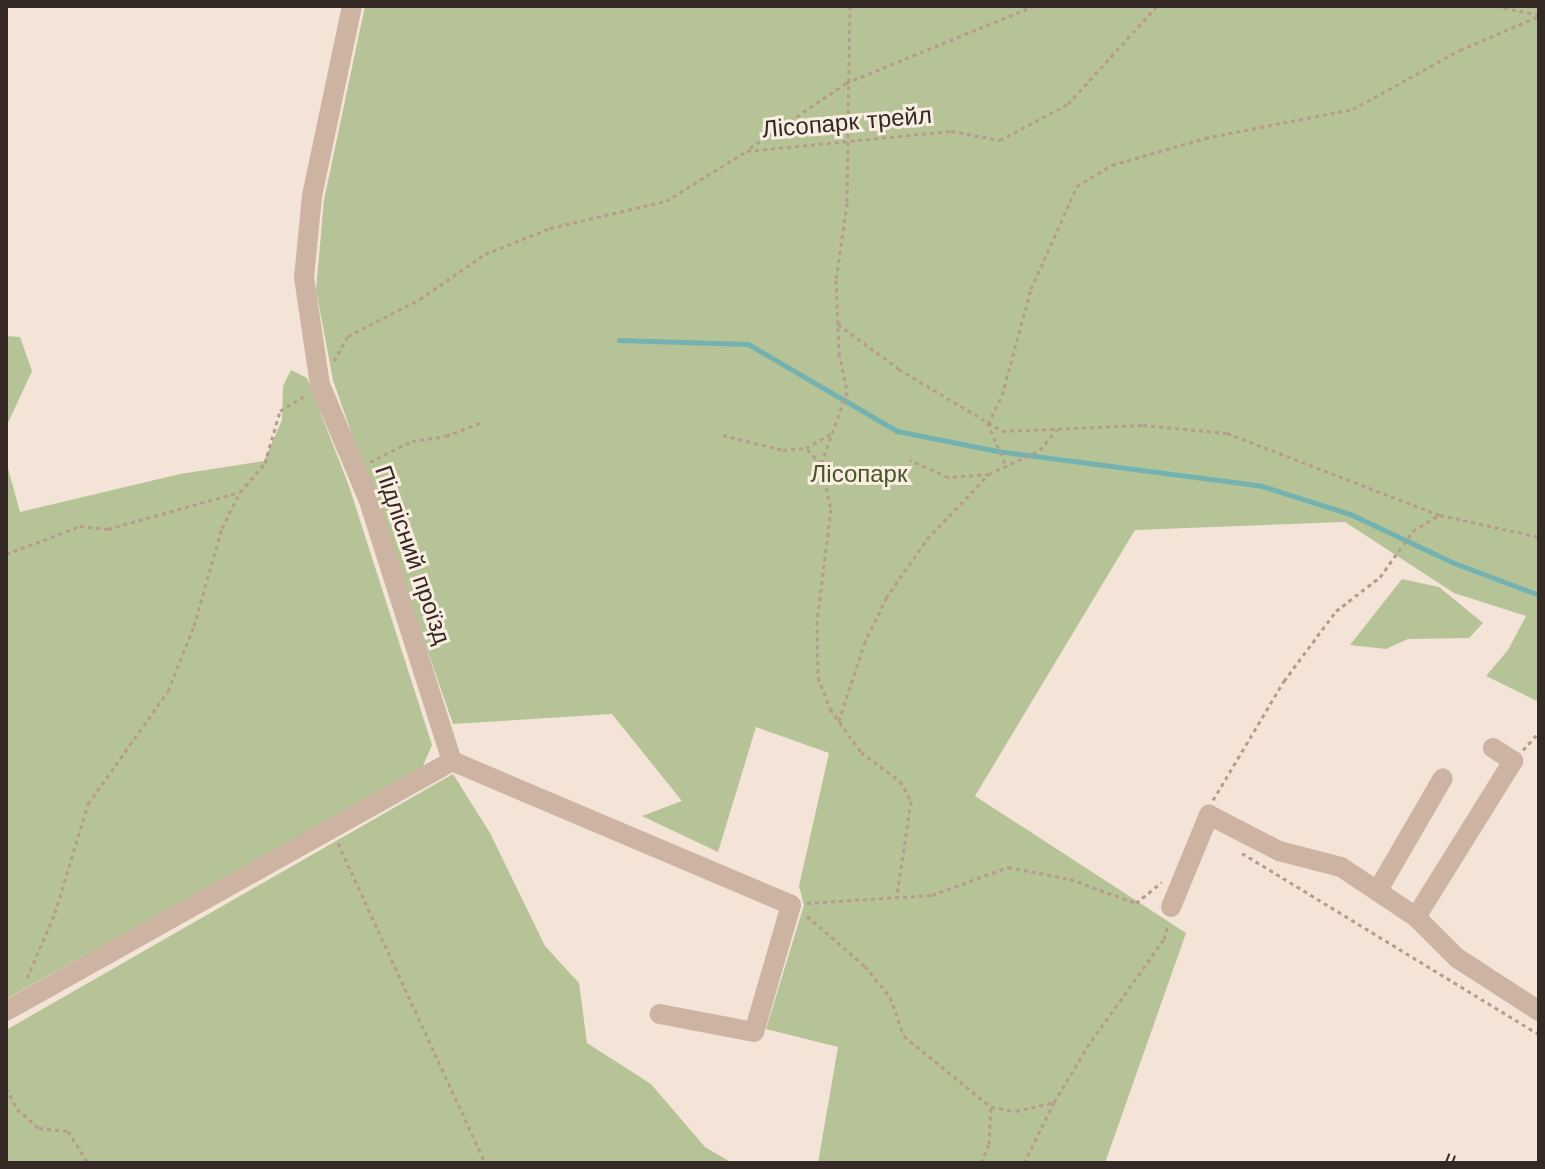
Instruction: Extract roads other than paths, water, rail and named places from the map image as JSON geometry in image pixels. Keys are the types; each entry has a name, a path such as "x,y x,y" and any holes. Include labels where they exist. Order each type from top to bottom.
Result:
{"street":[{"name":"Підлісний проїзд","path":"352,6 312,196 304,277 320,385 356,471 452,761"},
{"path":"1416,917 1513,761 1493,748"},
{"path":"6,1011 452,761 791,905 754,1032 660,1014"},
{"path":"1378,890 1443,778"},
{"path":"1171,907 1209,815 1279,851 1341,867 1416,917 1457,958 1539,1011"}],"waterway":[{"path":"619,340 748,344 897,431 997,451 1262,486 1350,514 1454,563 1539,595"}],"railway":[{"path":"1449,1163 1452,1155"}],"park label":[{"name":"Лісопарк","path":"859,475"}]}
